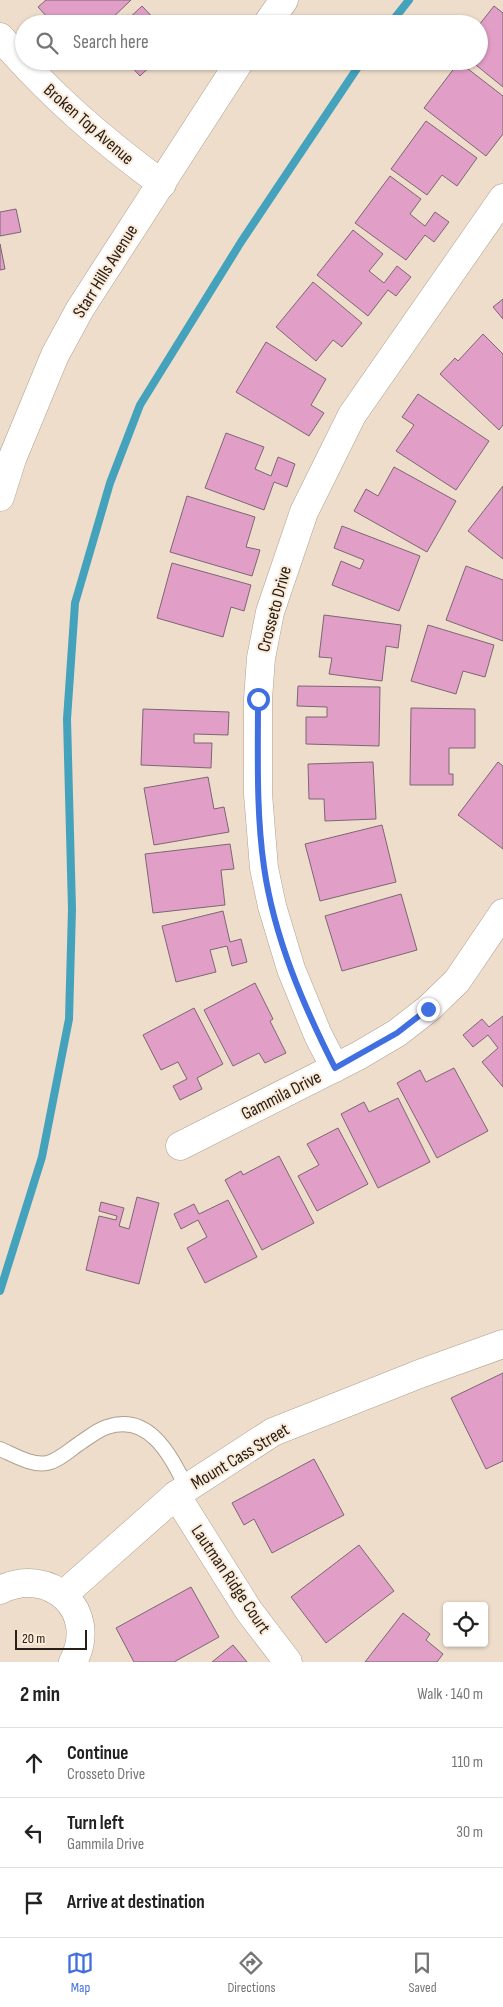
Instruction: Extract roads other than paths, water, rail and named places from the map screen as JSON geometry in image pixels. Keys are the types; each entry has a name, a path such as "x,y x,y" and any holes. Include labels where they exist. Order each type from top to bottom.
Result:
{"street":[{"path":"273,15 284,0"},
{"name":"Broken Top Avenue","path":"0,37 15,55"},
{"name":"Broken Top Avenue","path":"28,70 70,112 162,184"},
{"name":"Starr Hills Avenue","path":"0,497 12,460 55,355 98,280 162,184 219,90 233,70"},
{"name":"Crosseto Drive","path":"335,1068 318,1035 291,969 272,906 264,868 258,794 258,699 261,658 270,612 304,512 352,415 503,198"},
{"name":"Gammila Drive","path":"180,1146 335,1068 397,1033 428,1009 457,981 503,913"},
{"name":"Mount Cass Street","path":"63,1595 182,1491 273,1432 422,1373 503,1344"},
{"name":"Lautman Ridge Court","path":"182,1491 249,1611 288,1662"},
{"path":"0,1590 12,1584 40,1583 63,1595 71,1604 80,1626 78,1650 73,1662"}],"lane":[{"path":"0,1449 37,1464 49,1463 105,1428 120,1424 138,1428 155,1436 165,1446 182,1491"}],"waterway":[{"path":"397,15 409,0"},
{"path":"0,1291 42,1157 69,1019 72,909 67,719 75,603 110,483 140,405 241,242 356,70"}]}
